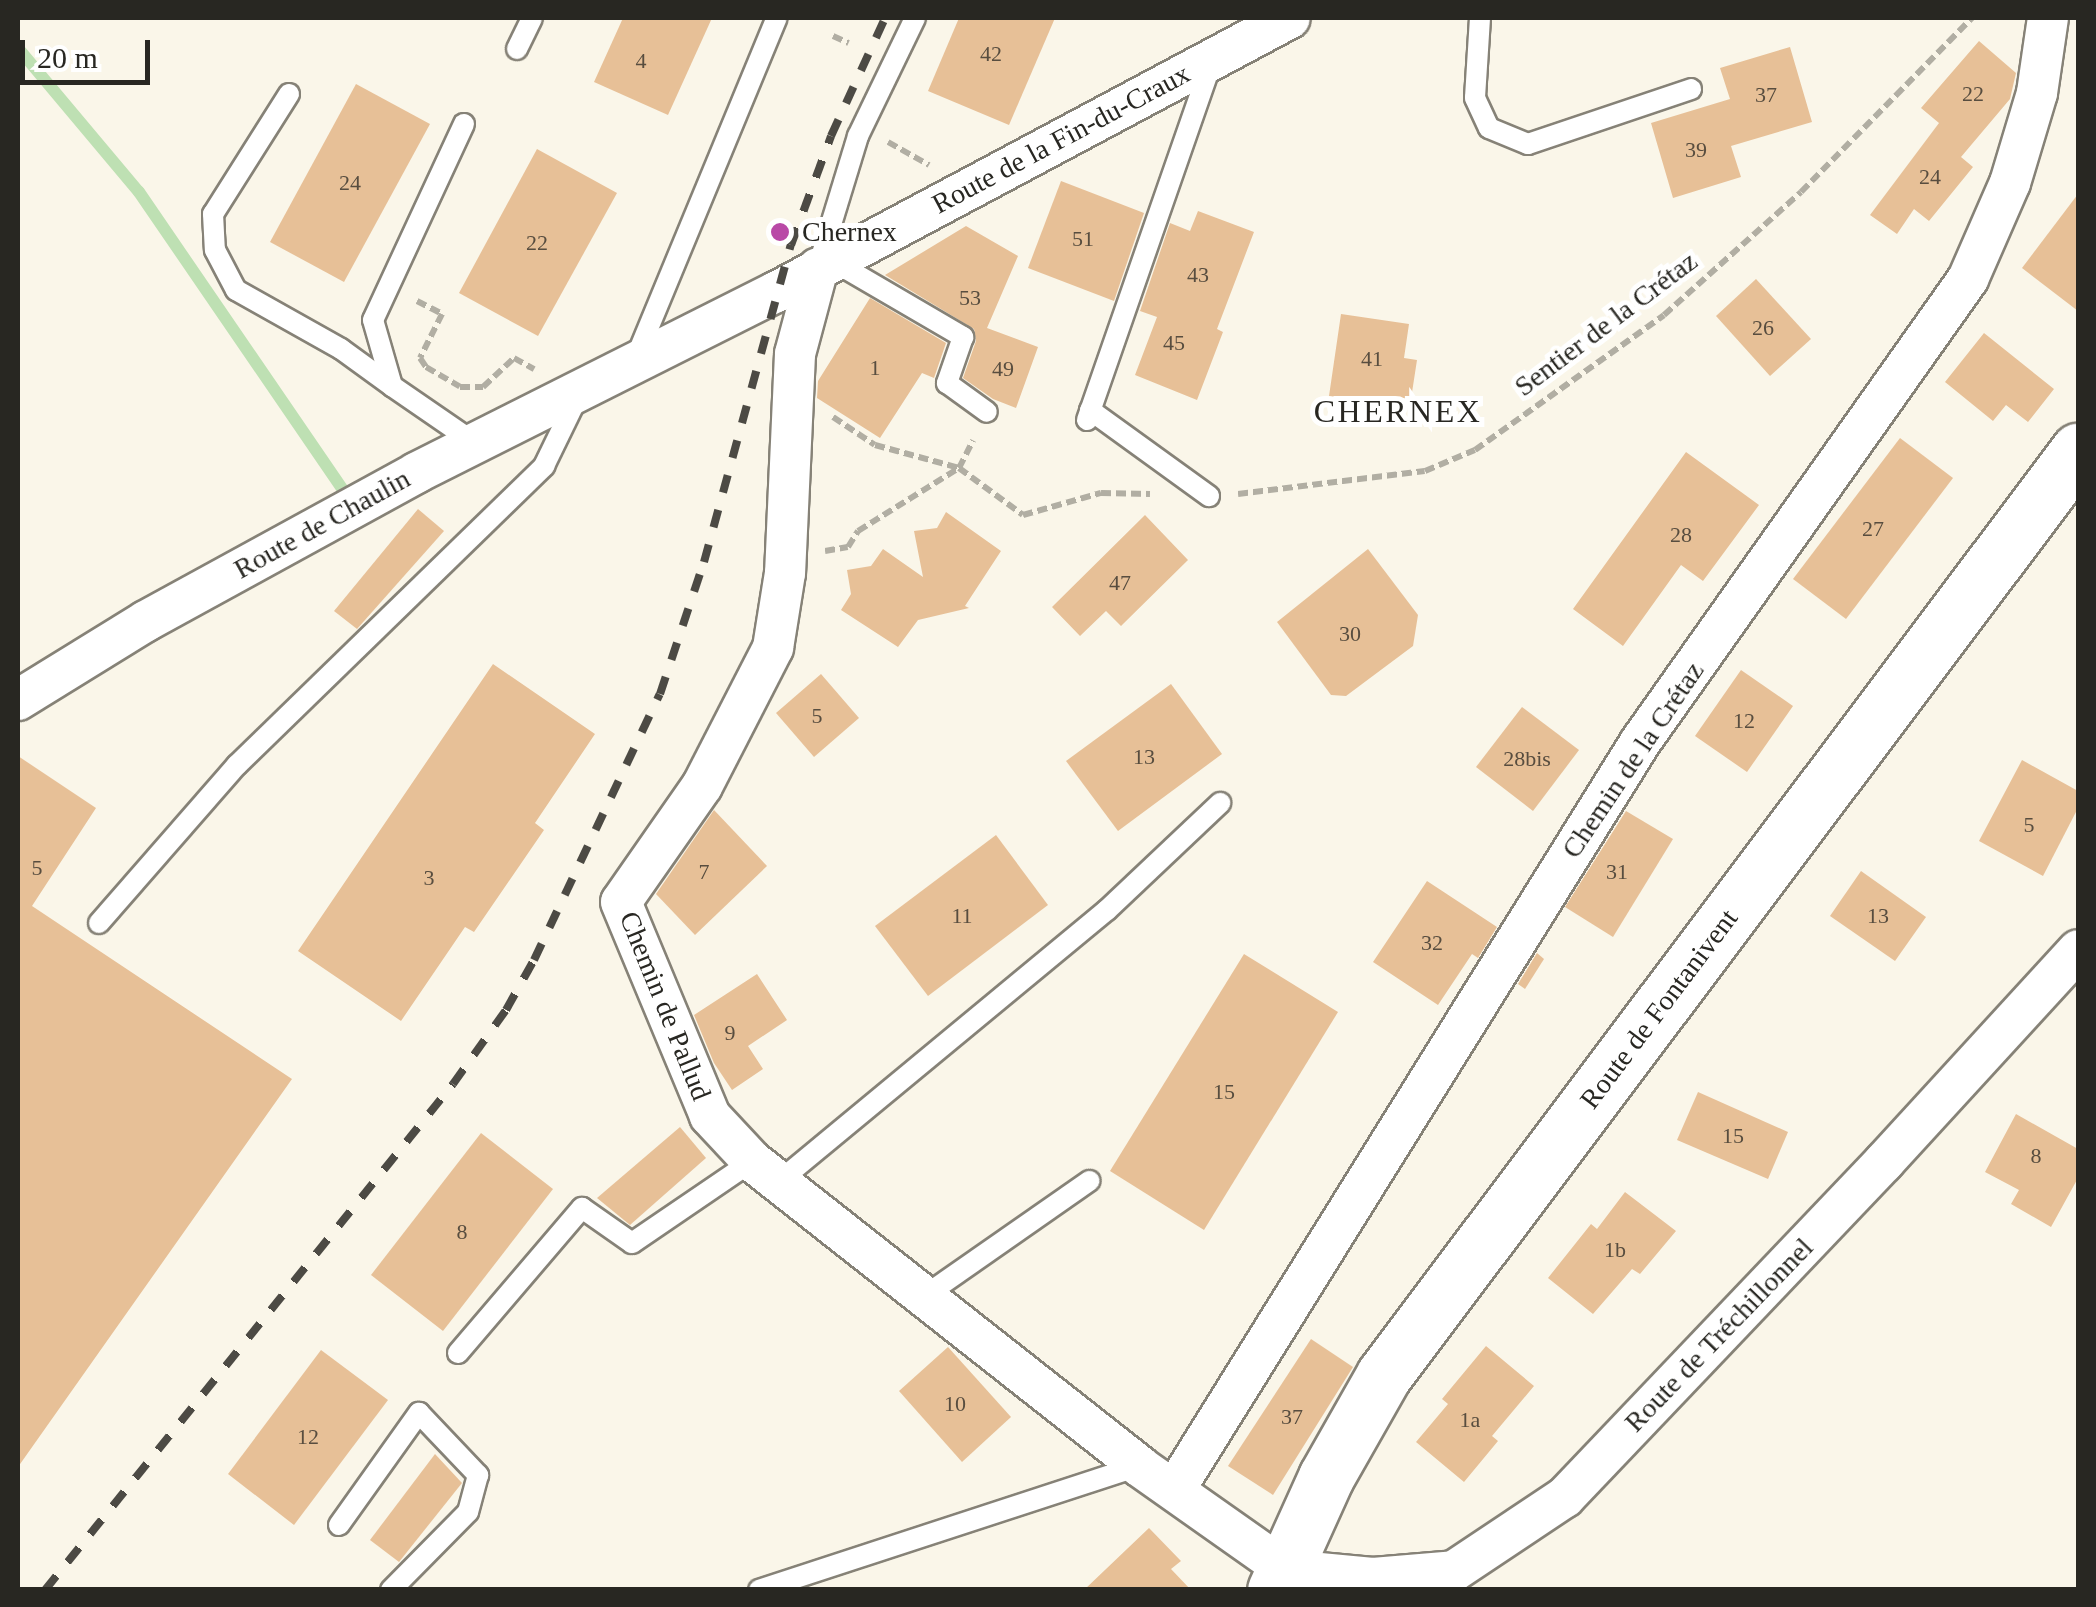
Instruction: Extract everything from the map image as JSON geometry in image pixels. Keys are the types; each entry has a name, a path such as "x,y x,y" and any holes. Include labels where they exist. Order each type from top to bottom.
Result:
{"street":[{"name":"Route de la Fin-du-Craux","path":"825,264 1290,18"},
{"name":"Chemin de la Crétaz","path":"1175,1489 1642,741 1968,279 2010,183 2037,93 2048,18"},
{"name":"Route de Chaulin","path":"18,700 146,620 475,443 825,264"},
{"name":"Chemin de Pallud","path":"825,264 796,354 785,573 773,648 702,786 622,902 710,1116 765,1172 1140,1466 1175,1489 1280,1580 1338,1590"},
{"name":"Route de Fontanivent","path":"1280,1580 1326,1478 1384,1375 2078,451"},
{"name":"Route de Tréchillonnel","path":"1280,1580 1454,1571 1565,1496 1884,1162 2078,950"}],"lane":[{"path":"517,49 532,18"},
{"path":"634,362 776,18"},
{"path":"914,18 858,136 825,264 964,337 947,383 987,412"},
{"path":"1480,18 1475,98 1489,128 1528,144 1690,89"},
{"path":"1209,496 1088,415 1213,59"},
{"path":"289,94 213,214 215,250 236,290 340,350 475,443"},
{"path":"392,386 373,320 464,124"},
{"path":"99,923 237,764 544,466 582,388"},
{"path":"458,1353 582,1208 632,1244 765,1172 1107,910 1220,803"},
{"path":"923,1297 1089,1181"},
{"path":"339,1525 419,1413 478,1476 468,1512 391,1590"},
{"path":"759,1590 1140,1466"}],"path":[{"name":"Sentier de la Crétaz","path":"960,468 1024,515 1101,493 1209,496 1426,472 1475,450 1664,315 1802,192 1972,18"},
{"path":"834,36 849,43"},
{"path":"389,287 442,314 420,358 426,367 460,387 484,388 517,360"},
{"path":"794,392 876,445 960,468"},
{"path":"848,546 858,531 960,468"}],"building":[{"path":"623,18 712,18 668,115 594,82"},
{"path":"959,18 1055,18 1009,125 928,91"},
{"path":"1979,41 2016,73 2010,99 1961,157 1973,167 1929,221 1914,209 1897,234 1870,215 1939,123 1921,108"},
{"path":"1790,47 1812,122 1731,146 1741,177 1673,198 1651,123 1730,99 1720,68"},
{"path":"356,84 430,124 344,282 270,242"},
{"path":"537,149 617,193 538,336 459,293"},
{"path":"1061,181 1144,213 1114,301 1028,268"},
{"path":"2078,194 2078,311 2022,268"},
{"path":"1198,211 1254,232 1217,329 1223,332 1197,400 1135,375 1157,317 1140,311 1170,223 1190,231"},
{"path":"966,226 1018,256 987,328 1038,347 1016,408 993,399 963,378 976,341 974,329 885,275"},
{"path":"1756,279 1811,339 1770,376 1716,316"},
{"path":"870,298 946,343 934,378 922,373 880,438 817,398 818,381"},
{"path":"1341,314 1409,324 1404,358 1417,360 1411,399 1394,397 1393,406 1329,396"},
{"path":"1984,333 2054,389 2028,422 2006,405 1993,421 1945,382"},
{"path":"1900,438 1953,478 1846,619 1793,579"},
{"path":"1686,452 1759,505 1703,581 1681,565 1623,646 1573,609"},
{"path":"418,509 444,531 357,629 334,611"},
{"path":"946,512 1001,551 965,606 969,608 918,620 898,647 841,610 851,594 847,570 871,566 883,549 923,577 914,531 937,528"},
{"path":"1145,515 1188,560 1121,626 1106,611 1080,636 1052,607"},
{"path":"1368,549 1418,615 1413,646 1346,696 1331,695 1277,622"},
{"path":"493,664 595,734 535,823 544,830 474,932 465,927 401,1021 298,951"},
{"path":"1741,670 1793,706 1747,772 1695,736"},
{"path":"821,674 859,718 814,757 776,713"},
{"path":"1171,684 1222,754 1118,831 1066,761"},
{"path":"1522,707 1579,750 1533,811 1476,767"},
{"path":"18,756 96,808 32,906 292,1079 18,1467"},
{"path":"2022,760 2078,791 2078,808 2043,876 1979,841"},
{"path":"714,810 767,866 695,935 656,894"},
{"path":"1626,811 1673,839 1613,937 1565,907"},
{"path":"996,835 1048,905 928,996 875,926"},
{"path":"1861,871 1926,917 1895,961 1830,916"},
{"path":"1427,881 1497,927 1478,958 1472,954 1438,1005 1373,962"},
{"path":"1537,953 1544,959 1525,989 1518,984"},
{"path":"1244,954 1338,1012 1204,1230 1110,1171"},
{"path":"757,974 787,1020 748,1046 763,1069 732,1090 714,1063 694,1015"},
{"path":"1698,1092 1788,1132 1768,1179 1677,1140"},
{"path":"2016,1114 2078,1149 2078,1178 2051,1227 2011,1204 2019,1190 1985,1172"},
{"path":"680,1127 706,1158 630,1225 597,1198"},
{"path":"481,1133 553,1189 443,1331 371,1275"},
{"path":"1625,1192 1676,1231 1640,1274 1632,1269 1593,1314 1548,1278 1591,1224 1597,1229"},
{"path":"1311,1339 1353,1367 1273,1495 1228,1466"},
{"path":"1486,1346 1534,1386 1492,1436 1498,1441 1464,1482 1416,1442 1448,1404 1442,1399"},
{"path":"948,1347 1011,1417 962,1462 899,1391"},
{"path":"321,1350 388,1400 294,1525 228,1474"},
{"path":"435,1454 462,1483 399,1562 370,1540"},
{"path":"1149,1528 1181,1561 1171,1569 1191,1590 1084,1590"}],"waterway":[{"path":"18,48 139,192 347,496"}],"railway":[{"path":"45,1590 453,1084 506,1010 534,960 660,694 704,562 791,245 831,136 885,18"}],"place":[{"name":"Chernex","path":"780,232"}],"district":[{"name":"CHERNEX","path":"1398,411"}]}
